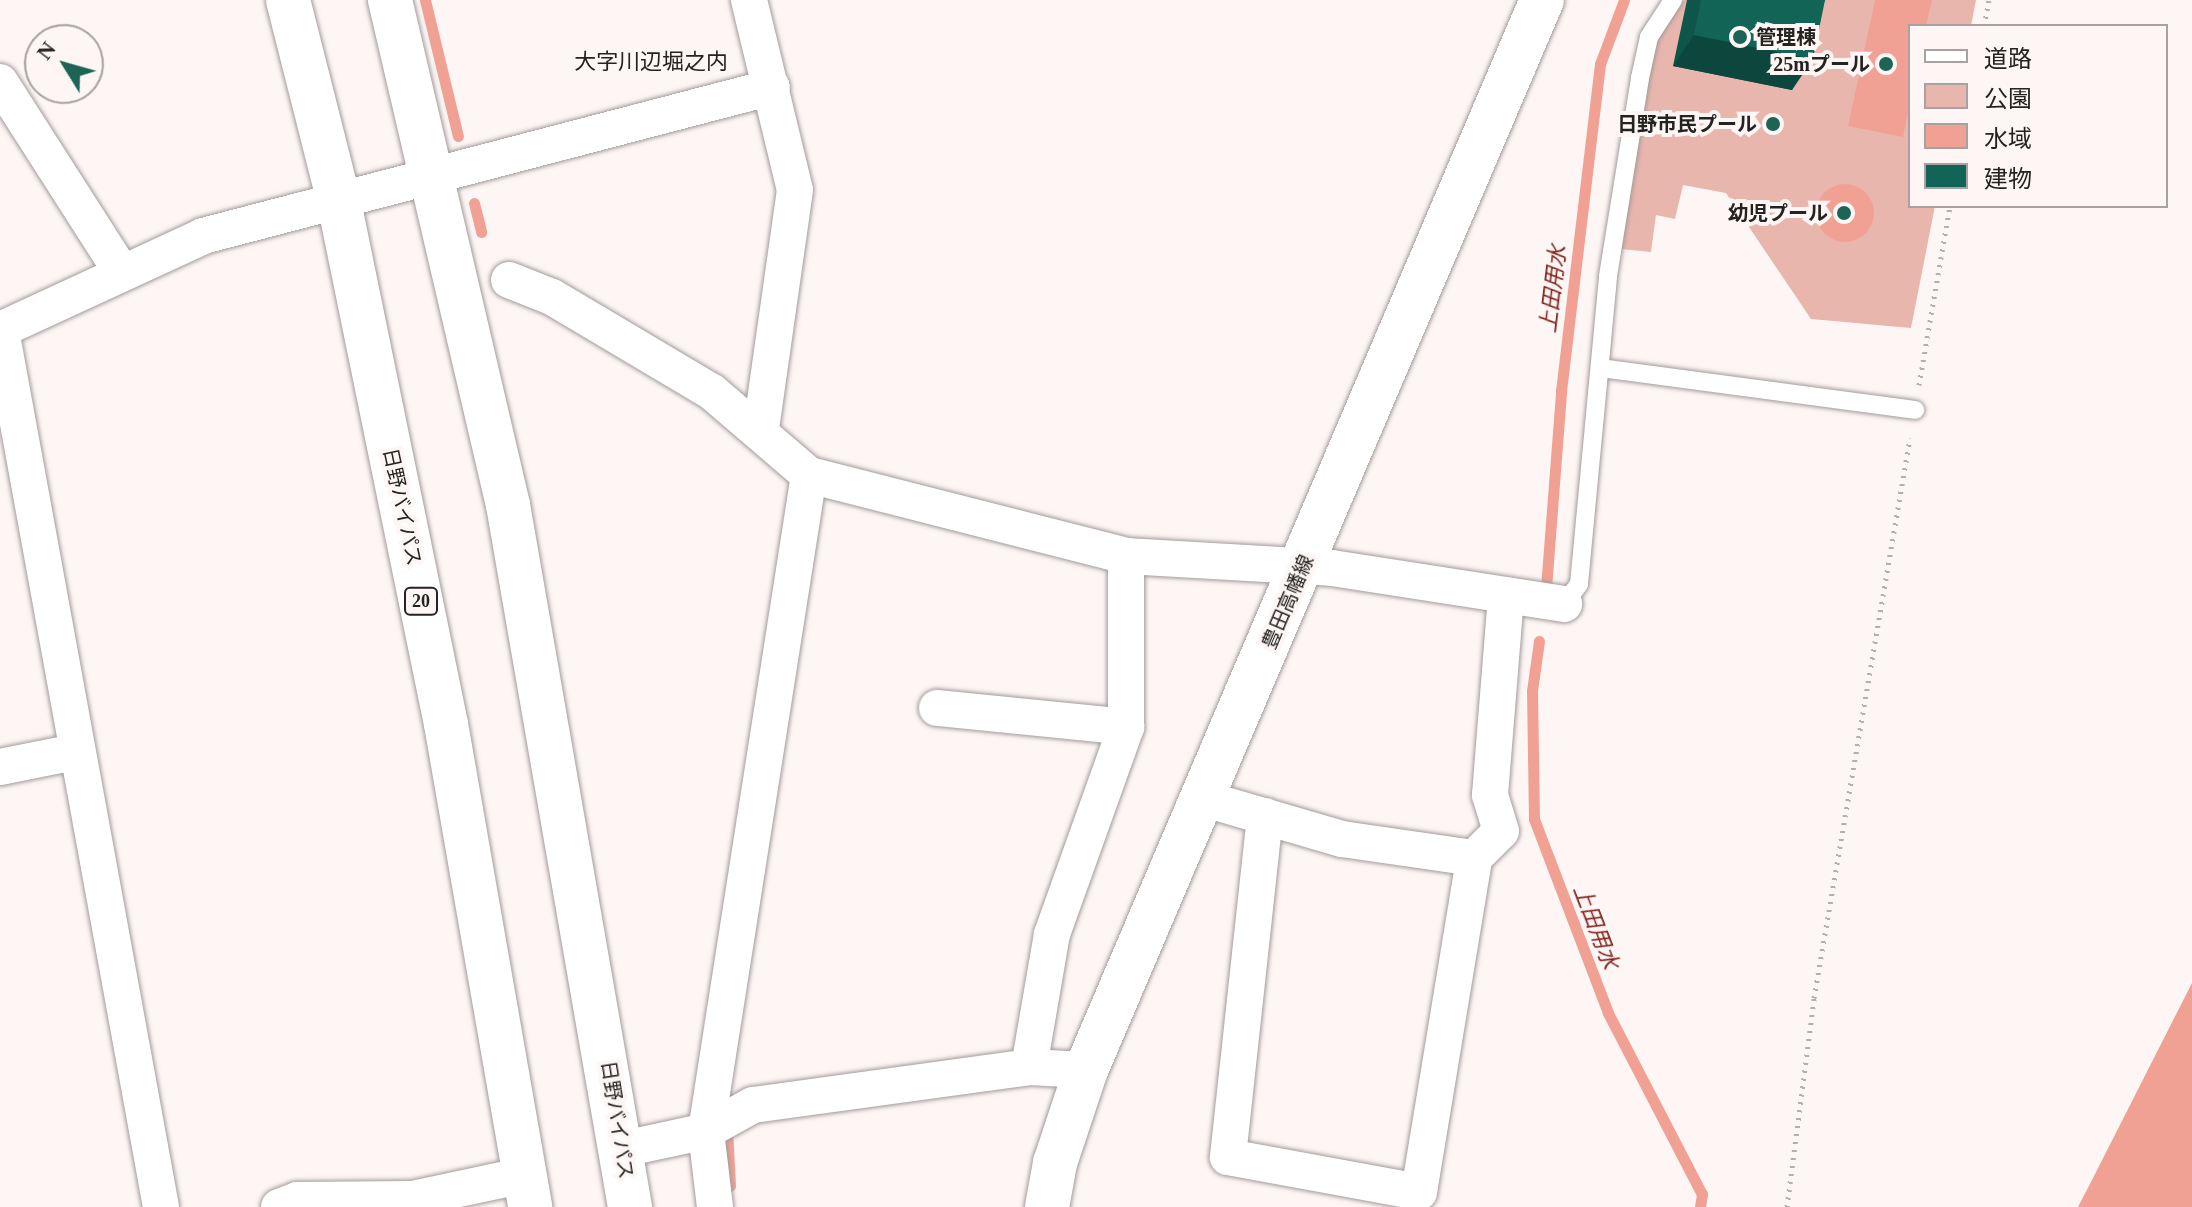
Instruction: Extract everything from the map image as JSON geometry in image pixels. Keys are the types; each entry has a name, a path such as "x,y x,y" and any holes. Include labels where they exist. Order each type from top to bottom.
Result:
{"main road":[{"name":"日野バイパス","path":"288,0 339,202 446,724 527,1191"},
{"name":"日野バイパス","path":"390,0 508,505 623,1149 630,1207"},
{"name":"豊田高幡線","path":"1047,1207 1055,1163 1086,1070 1205,799 1542,0"}],"street":[{"path":"749,0 795,190 761,430"},
{"path":"0,82 121,271"},
{"path":"161,1207 75,752 12,459 0,330 121,271 203,236 772,87"},
{"path":"509,280 552,297 672,368 761,430 809,475 1126,556 1302,567 1564,604"},
{"path":"715,1207 706,1131 809,475"},
{"path":"1029,1067 1052,934 1126,727 1126,556"},
{"path":"1265,816 1228,1157 1419,1192 1474,858 1501,831 1490,795 1506,596"},
{"path":"937,708 1126,727"},
{"path":"0,767 75,752"},
{"path":"1205,799 1342,839 1474,858"},
{"path":"623,1149 706,1131 753,1105 1029,1067 1086,1070"},
{"path":"279,1207 297,1200 412,1199 527,1191"}],"lane":[{"path":"1564,604 1579,584 1608,276 1640,78 1649,37 1673,0"},
{"path":"1601,368 1915,410"}],"path":[{"path":"1984,24 1989,0"},
{"path":"1787,1207 1814,998 1950,208"}],"green space":[{"name":"日野市民プール","path":"1684,0 1976,0 1971,24 1908,24 1908,208 1935,208 1911,328 1811,319 1726,193 1683,185 1675,219 1656,215 1651,252 1621,249 1643,63 1670,15"}],"water":[{"name":"25mプール","path":"1875,0 1932,0 1926,24 1908,24 1908,112 1903,137 1848,126"},
{"name":"幼児プール","path":"1845,184 1866,192 1874,213 1866,234 1845,242 1824,234 1816,213 1824,192"},
{"path":"2192,983 2192,1207 2078,1207 2093,1178"}],"building":[{"path":"1701,0 1825,0 1813,59 1694,35"}],"waterway":[{"path":"425,0 458,136"},
{"name":"上田用水","path":"1546,588 1561,391 1600,64 1624,0"},
{"path":"474,203 481,232"},
{"name":"上田用水","path":"1539,641 1532,691 1534,819 1608,1013 1702,1194 1700,1207"},
{"path":"727,1128 730,1186"}],"place":[{"name":"管理棟","path":"1740,37"},
{"name":"25mプール","path":"1886,64"},
{"name":"日野市民プール","path":"1773,124"},
{"name":"幼児プール","path":"1844,213"}],"district":[{"name":"大字川辺堀之内","path":"651,62"}]}
